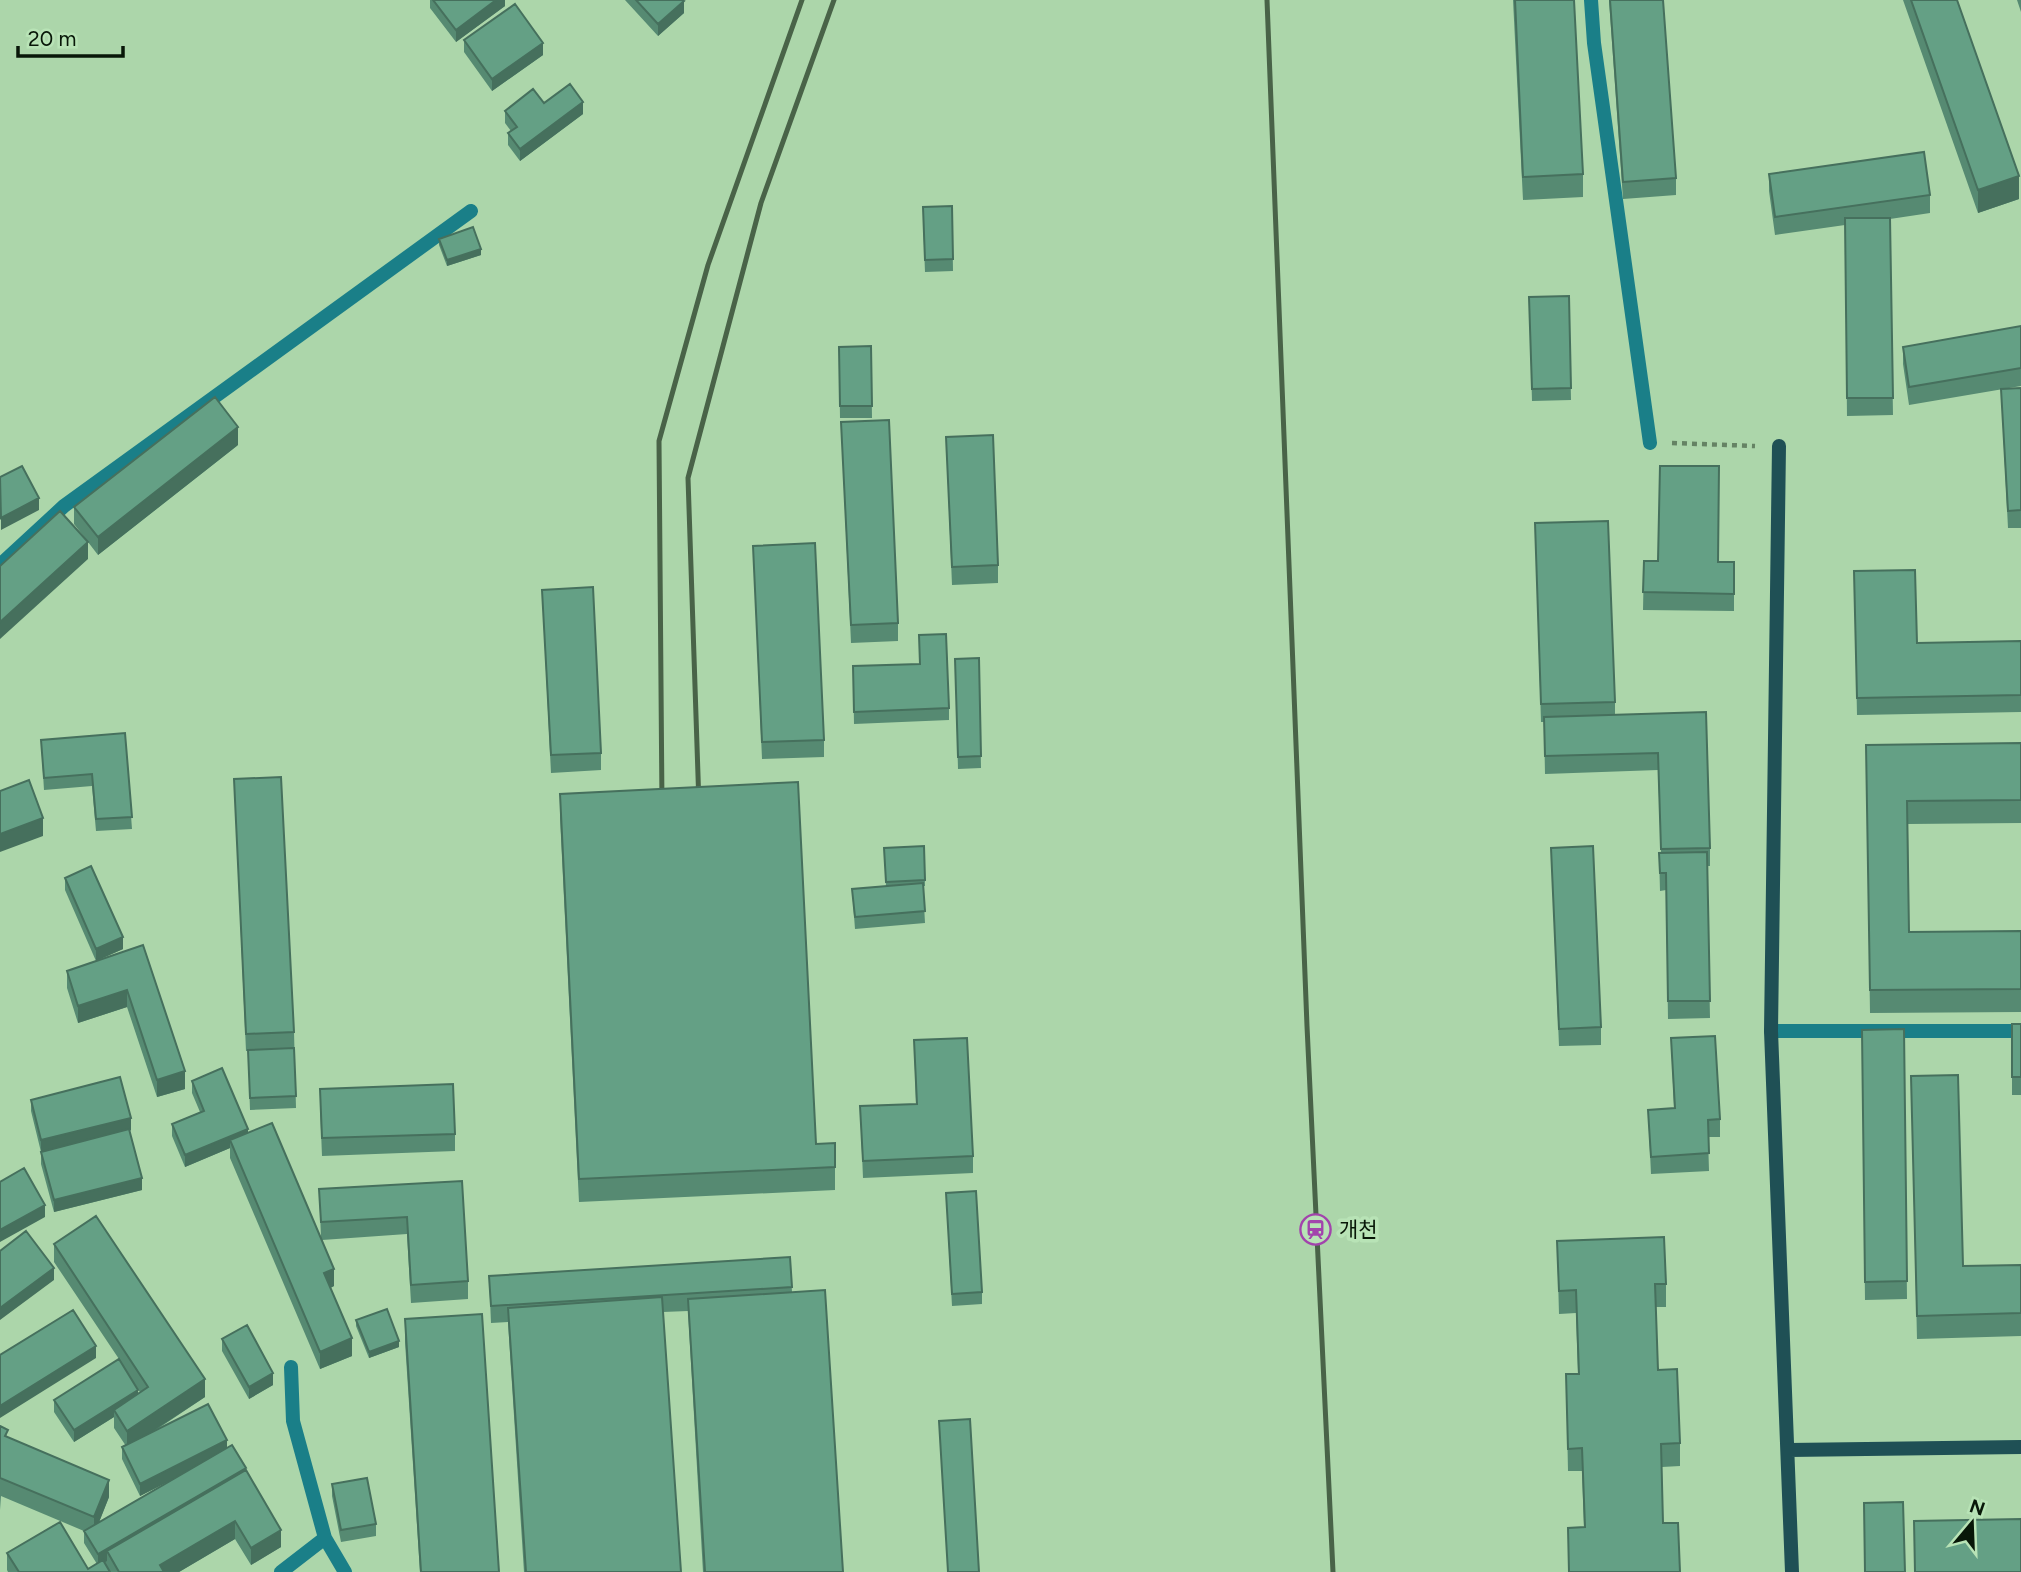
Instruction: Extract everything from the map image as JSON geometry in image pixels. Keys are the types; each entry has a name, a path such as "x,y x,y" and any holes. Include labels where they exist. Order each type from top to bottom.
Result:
{"main road":[{"path":"1779,446 1771,1031 1792,1572"},
{"path":"1789,1450 2021,1447"}],"street":[{"path":"1591,0 1594,43 1650,443"},
{"path":"0,565 64,506 471,211"},
{"path":"1771,1031 2021,1031"},
{"path":"291,1367 293,1421 325,1538 345,1572"},
{"path":"281,1572 325,1538"}],"path":[{"path":"1650,443 1779,446"}],"building":[{"path":"433,0 496,0 456,30"},
{"path":"636,0 682,0 684,1 658,24"},
{"path":"1515,0 1574,0 1583,174 1523,177"},
{"path":"1610,0 1663,0 1676,178 1623,182"},
{"path":"1911,0 1957,0 2019,176 1978,190"},
{"path":"515,4 543,43 492,79 464,40"},
{"path":"570,84 583,102 520,149 508,133 517,127 505,111 533,89 544,103"},
{"path":"1924,152 1930,195 1775,217 1769,174"},
{"path":"952,206 953,259 925,260 923,207"},
{"path":"1845,218 1890,218 1893,398 1847,398"},
{"path":"473,227 481,249 447,260 439,239"},
{"path":"1569,296 1571,388 1532,389 1529,297"},
{"path":"2021,326 2021,368 1909,387 1903,347"},
{"path":"871,346 872,406 840,406 839,347"},
{"path":"2021,388 2021,510 2008,511 2001,389"},
{"path":"215,397 238,427 98,537 74,507"},
{"path":"889,420 898,623 851,625 841,422"},
{"path":"993,435 998,565 952,567 946,437"},
{"path":"22,466 39,498 1,518 0,477"},
{"path":"1660,466 1719,466 1718,562 1734,562 1734,594 1643,592 1644,561 1658,561"},
{"path":"60,511 88,542 0,622 0,566"},
{"path":"1608,521 1615,702 1541,704 1535,523"},
{"path":"815,543 824,740 762,742 753,546"},
{"path":"1915,570 1917,643 2021,641 2021,695 1857,698 1854,571"},
{"path":"593,587 601,753 551,755 542,590"},
{"path":"946,634 949,708 854,712 853,666 920,664 919,635"},
{"path":"979,658 981,756 958,757 955,659"},
{"path":"1706,712 1710,848 1661,849 1658,753 1545,756 1544,717"},
{"path":"125,733 132,817 96,819 92,774 44,778 41,740"},
{"path":"2021,743 2021,800 1907,801 1909,932 2021,931 2021,989 1870,990 1866,745"},
{"path":"281,777 294,1032 246,1034 234,779"},
{"path":"29,780 43,818 0,834 0,791"},
{"path":"798,782 816,1144 835,1143 835,1167 579,1179 560,794"},
{"path":"924,846 925,880 886,882 884,848"},
{"path":"1593,846 1601,1027 1559,1029 1551,848"},
{"path":"1707,852 1710,1001 1668,1001 1666,873 1660,873 1659,853"},
{"path":"91,866 123,937 96,949 65,878"},
{"path":"923,883 925,911 855,917 852,889"},
{"path":"143,945 185,1071 157,1080 127,990 78,1006 67,971"},
{"path":"2012,1024 2021,1024 2021,1077 2012,1077"},
{"path":"1904,1029 1907,1281 1865,1282 1862,1030"},
{"path":"1715,1036 1720,1119 1708,1120 1709,1153 1651,1157 1648,1110 1675,1108 1671,1038"},
{"path":"967,1038 973,1156 863,1161 860,1106 917,1104 914,1040"},
{"path":"294,1048 296,1096 250,1098 248,1050"},
{"path":"222,1068 248,1129 185,1155 172,1124 204,1111 192,1081"},
{"path":"1958,1075 1963,1266 2021,1265 2021,1313 1917,1316 1911,1076"},
{"path":"120,1077 131,1118 41,1140 31,1100"},
{"path":"453,1084 455,1134 322,1138 320,1089"},
{"path":"272,1123 334,1269 324,1273 352,1338 320,1352 230,1140"},
{"path":"129,1129 142,1178 54,1200 41,1152"},
{"path":"24,1168 45,1205 0,1230 0,1182"},
{"path":"462,1181 468,1281 411,1285 407,1217 321,1222 319,1189"},
{"path":"976,1191 982,1292 952,1294 946,1193"},
{"path":"96,1216 205,1379 127,1431 114,1410 148,1387 54,1244"},
{"path":"26,1231 54,1268 0,1308 0,1251"},
{"path":"1664,1237 1666,1284 1655,1284 1658,1370 1677,1369 1680,1443 1661,1444 1663,1523 1678,1523 1680,1572 1569,1572 1568,1528 1585,1527 1582,1448 1568,1449 1566,1374 1579,1374 1576,1290 1559,1291 1557,1241"},
{"path":"790,1257 792,1287 491,1306 489,1276"},
{"path":"825,1290 843,1572 705,1572 688,1299"},
{"path":"662,1297 681,1572 526,1572 508,1308"},
{"path":"387,1309 399,1341 369,1352 356,1320"},
{"path":"73,1310 96,1346 0,1406 0,1355"},
{"path":"482,1314 499,1572 421,1572 405,1319"},
{"path":"247,1325 273,1373 249,1387 222,1339"},
{"path":"119,1359 138,1390 74,1430 54,1400"},
{"path":"208,1404 227,1440 140,1484 122,1447"},
{"path":"970,1419 979,1572 948,1572 939,1421"},
{"path":"0,1426 8,1430 5,1436 109,1480 94,1517 0,1478"},
{"path":"232,1445 246,1468 98,1554 84,1531"},
{"path":"246,1470 281,1530 251,1548 235,1521 160,1565 164,1572 119,1572 107,1551"},
{"path":"367,1478 376,1524 341,1530 332,1484"},
{"path":"1903,1502 1905,1572 1865,1572 1864,1503"},
{"path":"2021,1519 2021,1572 1915,1572 1914,1521"},
{"path":"60,1522 88,1569 103,1560 110,1572 19,1572 7,1553"}],"railway":[{"path":"662,806 659,441 708,265 802,0"},
{"path":"699,805 688,478 761,203 834,0"},
{"path":"1267,0 1307,1026 1333,1572"}],"place":[{"name":"개천","path":"1316,1230"}]}
